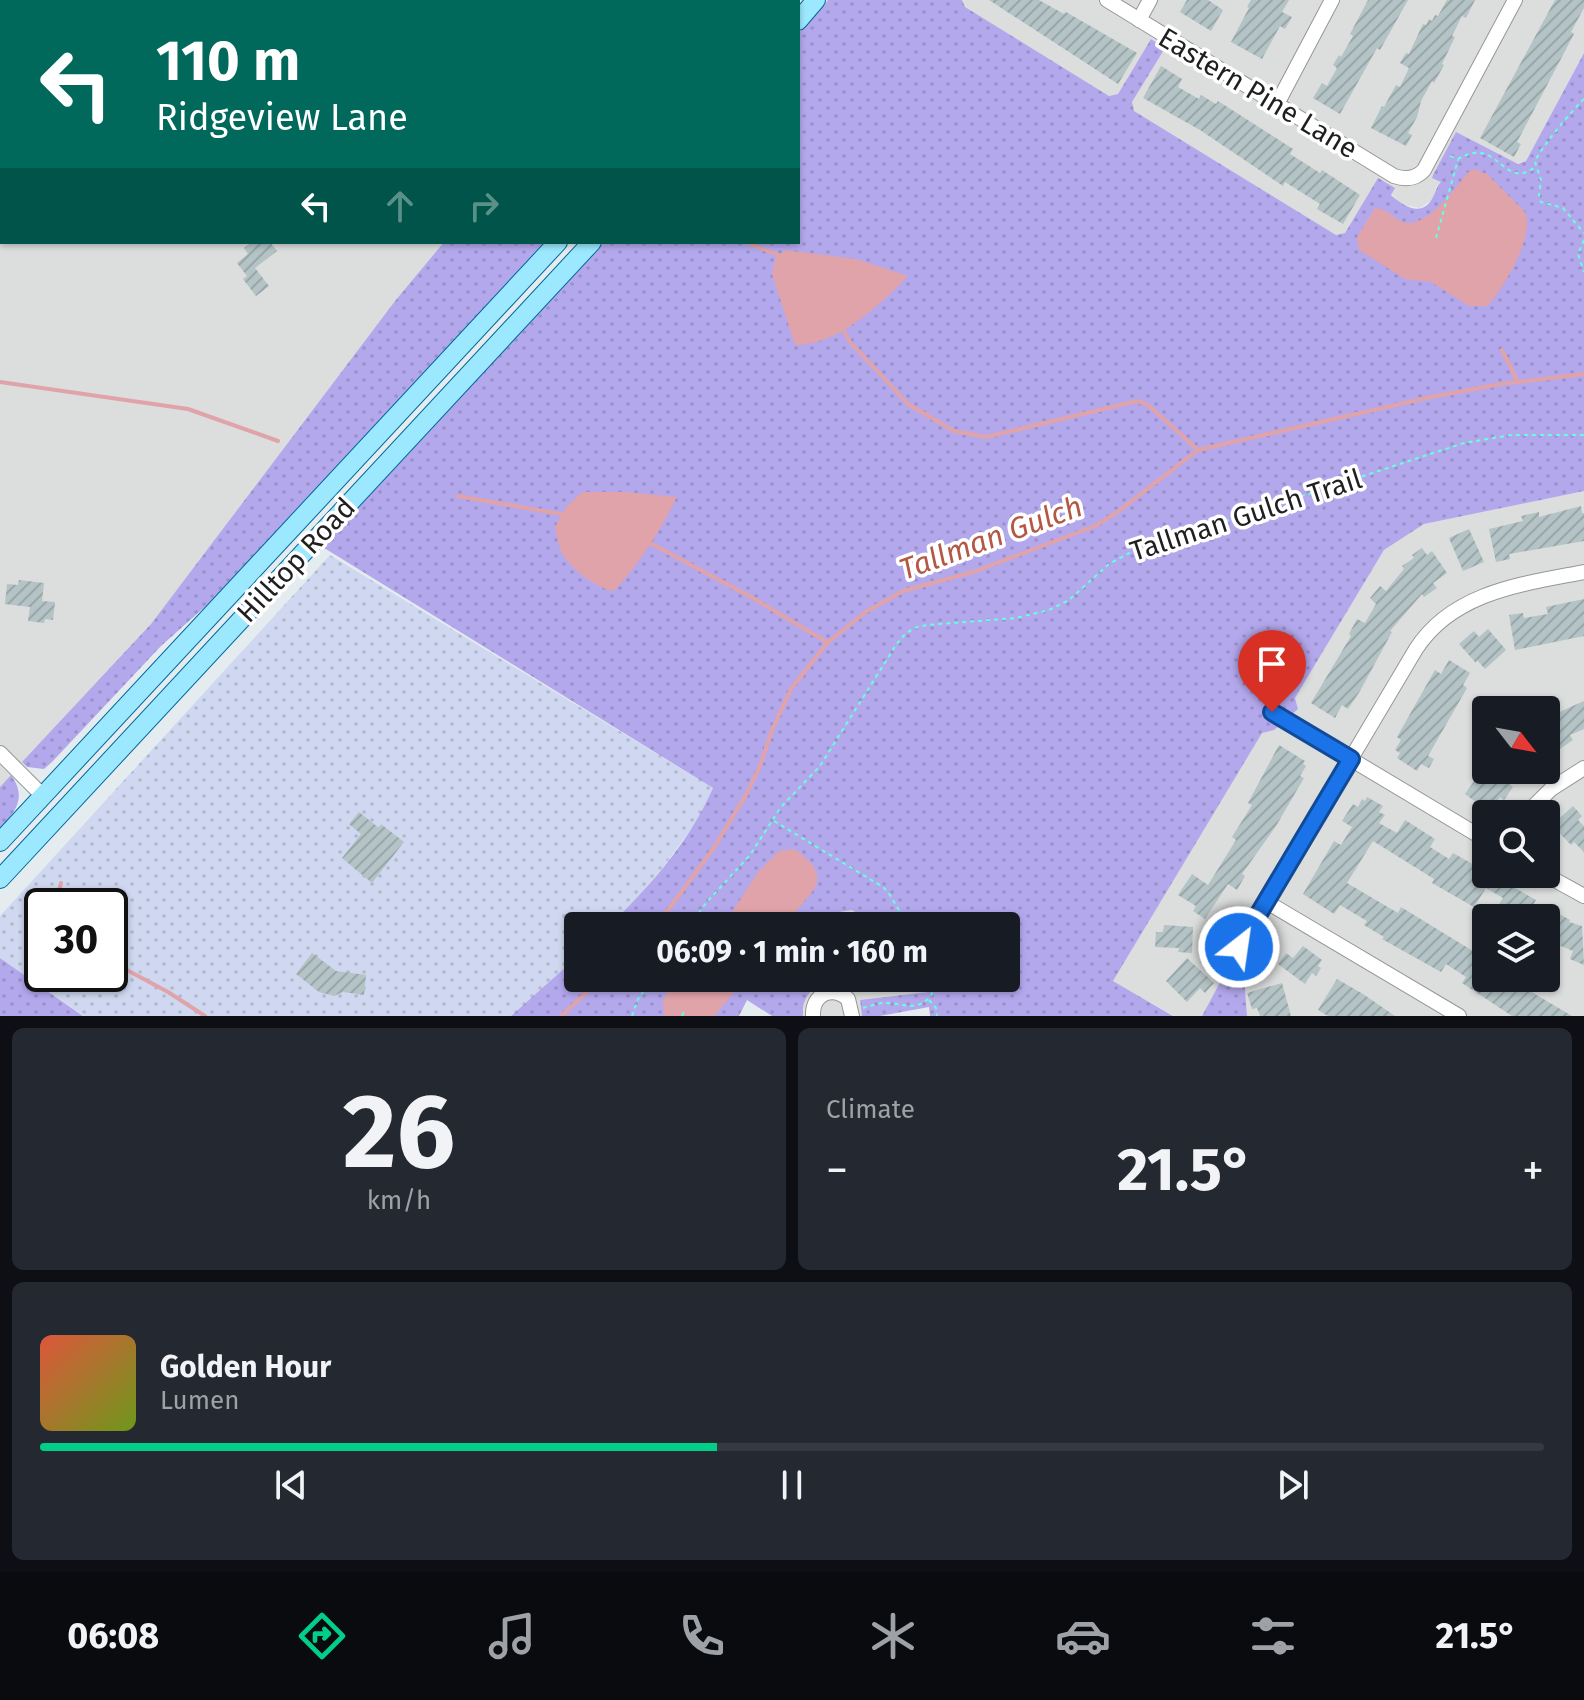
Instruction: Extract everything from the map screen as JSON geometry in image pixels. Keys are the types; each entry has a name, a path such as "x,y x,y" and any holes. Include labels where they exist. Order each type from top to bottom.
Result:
{"main road":[{"path":"800,19 816,0"},
{"name":"Hilltop Road","path":"0,842 556,244"},
{"name":"Hilltop Road","path":"0,879 590,244"}],"street":[{"name":"Eastern Pine Lane","path":"1107,0 1413,185 1427,165 1515,0"},
{"path":"1139,20 1150,0"},
{"path":"1277,104 1332,0"},
{"path":"1239,947 1422,640 1447,616 1468,603 1501,590 1584,572"},
{"path":"1272,712 1472,832"},
{"path":"0,753 43,796"},
{"path":"1540,800 1551,789 1584,768"},
{"path":"1560,883 1584,896"},
{"path":"1265,901 1459,1016"},
{"path":"813,1016 815,1002 824,993 830,992 837,992 848,999 856,1012"}],"path":[{"path":"1584,99 1572,110 1535,160 1541,180 1541,202 1563,208 1584,233"},
{"path":"1436,238 1458,159 1468,153 1479,152 1516,174 1535,167"},
{"path":"1450,156 1458,159"},
{"path":"1584,240 1578,254 1584,272"},
{"name":"Tallman Gulch Trail","path":"699,912 738,871 781,807 810,778 831,750 896,645 906,633 917,627 1016,618 1049,610 1069,600 1109,564 1131,552 1464,443 1511,435 1584,435"},
{"path":"773,821 883,887 900,912"},
{"path":"632,1016 643,992"},
{"path":"856,1012 880,1003 916,1006 929,999 932,992"},
{"path":"929,999 936,1008 937,1016"}],"shaded area":[{"path":"828,0 962,0 965,7 1109,96 1118,94 1151,39 1165,48 1132,102 1134,111 1336,235 1345,233 1378,178 1395,188 1391,195 1406,206 1417,209 1428,205 1441,182 1432,178 1433,175 1456,132 1518,164 1526,161 1584,53 1584,491 1424,524 1384,550 1295,698 1298,709 1274,730 1262,733 1113,981 1173,1016 930,1016 929,1007 862,1016 860,1000 928,992 1020,992 1020,912 623,912 668,862 704,808 713,788 321,546 602,244 800,244 800,32"},
{"path":"962,0 1584,0 1584,53 1526,161 1441,182 1433,199 1420,208 1401,204 1378,178 1345,233 1336,235 1133,111 1132,102 1164,47 1151,39 1118,94 1109,96 964,7"},
{"path":"1473,169 1487,174 1525,212 1527,221 1516,261 1487,306 1469,306 1431,282 1405,279 1359,250 1357,237 1375,208 1403,222 1421,220 1439,206"},
{"path":"0,244 442,244 395,301 151,624 0,787"},
{"path":"442,244 545,244 217,596 161,646 52,762 44,769 27,767 22,762 151,624 395,301"},
{"path":"785,250 856,259 908,276 857,322 826,339 795,345 772,274 775,258"},
{"path":"1584,491 1584,1016 1247,1016 1244,976 1225,973 1202,1016 1174,1016 1113,981 1262,732 1298,709 1295,698 1384,550 1424,524"},
{"path":"582,492 677,497 649,546 614,591 592,582 577,571 560,547 555,527 566,507"},
{"path":"330,555 713,788 702,814 664,866 623,912 564,912 564,969 511,1016 84,1016 49,992 128,992 128,888 26,888"},
{"path":"11,775 18,790 18,804 0,829 0,787"},
{"path":"794,849 808,860 817,878 810,895 796,912 732,912 758,872 779,851"},
{"path":"24,890 24,975 0,958 0,916"},
{"path":"0,958 24,975 24,992 49,992 83,1016 0,1016"},
{"path":"564,969 564,992 811,992 804,1004 803,1016 772,1016 747,1000 739,1016 511,1016"},
{"path":"1225,973 1244,976 1247,1016 1202,1016"},
{"path":"667,992 734,992 714,1016 664,1016 663,1000"},
{"path":"811,992 928,992 860,1001 862,1016 803,1016 805,998"}],"building":[{"path":"989,0 1039,0 1137,53 1118,84"},
{"path":"1187,0 1208,0 1223,10 1211,31 1180,12"},
{"path":"1251,0 1289,0 1282,12 1292,17 1285,29 1280,26 1262,59 1231,42"},
{"path":"1368,0 1408,0 1340,114 1313,98 1322,83 1327,86 1337,68 1333,65 1353,36 1350,34"},
{"path":"1447,0 1475,0 1466,18 1462,16 1452,36 1455,37 1444,65 1421,101 1406,146 1371,128 1396,85 1400,87 1409,68 1400,63 1406,53 1409,54 1423,24 1438,16"},
{"path":"1555,0 1584,0 1584,8 1571,32 1574,34 1517,142 1521,144 1514,157 1480,138"},
{"path":"1161,66 1182,79 1178,87 1199,99 1201,95 1216,104 1218,101 1293,149 1290,154 1360,195 1343,224 1317,209 1320,204 1285,182 1283,186 1200,130 1143,98"},
{"path":"249,244 272,244 277,251 255,268 269,286 256,296 243,279 247,276 237,263 248,254 244,248"},
{"path":"1581,506 1584,541 1509,554 1510,559 1496,562 1489,529 1523,521 1521,516 1539,512 1539,517"},
{"path":"1469,529 1484,562 1463,571 1449,538"},
{"path":"1422,548 1427,555 1432,551 1447,573 1433,583 1437,588 1424,597 1422,594 1390,631 1360,691 1348,709 1342,705 1335,718 1311,703 1351,636 1349,634 1357,619 1365,623 1376,604 1370,598 1380,586 1386,591 1404,569 1402,566"},
{"path":"19,580 44,583 42,601 55,602 53,620 45,619 44,623 28,621 30,607 5,604 7,584 18,585"},
{"path":"1584,599 1584,636 1515,650 1509,615 1523,613 1524,618 1548,614 1546,607"},
{"path":"1488,629 1506,650 1485,669 1459,644 1474,631 1479,637"},
{"path":"1449,660 1470,673 1463,685 1467,688 1428,756 1434,759 1429,768 1421,764 1417,771 1397,758 1400,753 1395,750 1401,740 1397,737 1435,670 1441,674"},
{"path":"1584,701 1584,729 1570,735 1573,740 1560,749 1560,712"},
{"path":"1279,745 1305,761 1303,764 1306,766 1300,776 1304,778 1276,826 1242,874 1245,876 1237,890 1228,884 1205,919 1193,911 1196,906 1178,895 1192,874 1208,885 1236,840 1232,837 1252,805 1248,803"},
{"path":"1472,784 1511,784 1513,787 1504,800 1500,797 1498,800 1473,800 1465,794"},
{"path":"1367,797 1383,806 1379,812 1385,815 1379,823 1397,833 1405,820 1435,839 1430,847 1449,859 1453,853 1472,864 1472,888 1486,888 1472,906 1432,883 1434,879 1373,841 1347,883 1398,913 1401,907 1472,950 1472,990 1462,983 1466,977 1446,964 1441,972 1382,939 1384,937 1364,925 1367,921 1340,905 1334,914 1303,894 1334,841 1341,845 1352,827 1342,821 1353,804 1358,807 1362,799 1365,801"},
{"path":"1573,806 1582,816 1578,820 1584,826 1584,852 1574,842 1571,845 1560,833 1560,818"},
{"path":"359,812 404,842 372,883 342,858 361,834 349,824"},
{"path":"1486,888 1515,888 1536,900 1534,904 1499,904 1503,898"},
{"path":"1560,914 1569,922 1582,926 1584,965 1570,959 1573,951 1560,946"},
{"path":"1164,925 1193,927 1192,953 1178,952 1179,948 1155,947 1156,932 1163,932"},
{"path":"1303,946 1322,960 1316,976 1312,973 1305,984 1278,964 1286,953 1293,958"},
{"path":"312,953 336,971 366,975 364,995 343,992 334,996 319,992 296,974"},
{"path":"1187,958 1214,983 1205,993 1200,988 1187,1002 1166,981"},
{"path":"1337,979 1395,1016 1328,1016 1318,1010"},
{"path":"1282,983 1291,1016 1260,1016 1257,1008 1252,1009 1247,993"},
{"path":"1476,992 1532,992 1572,1016 1512,1016"}],"waterway":[{"path":"750,244 784,257"},
{"path":"841,326 850,342 908,404 954,431 986,437 1137,401 1148,405 1198,450"},
{"path":"1502,350 1518,382"},
{"name":"Tallman Gulch","path":"666,912 713,849 746,795 791,689 827,643 867,611 903,591 973,572 1095,526 1198,450 1431,397 1501,384 1584,374"},
{"path":"0,382 188,409 278,441"},
{"path":"458,496 566,515"},
{"path":"650,543 827,642"},
{"path":"60,888 61,883"},
{"path":"128,971 205,1016"},
{"name":"Tallman Gulch","path":"561,1016 587,992"}],"route":[{"path":"1239,947 1351,759 1272,712"}]}
